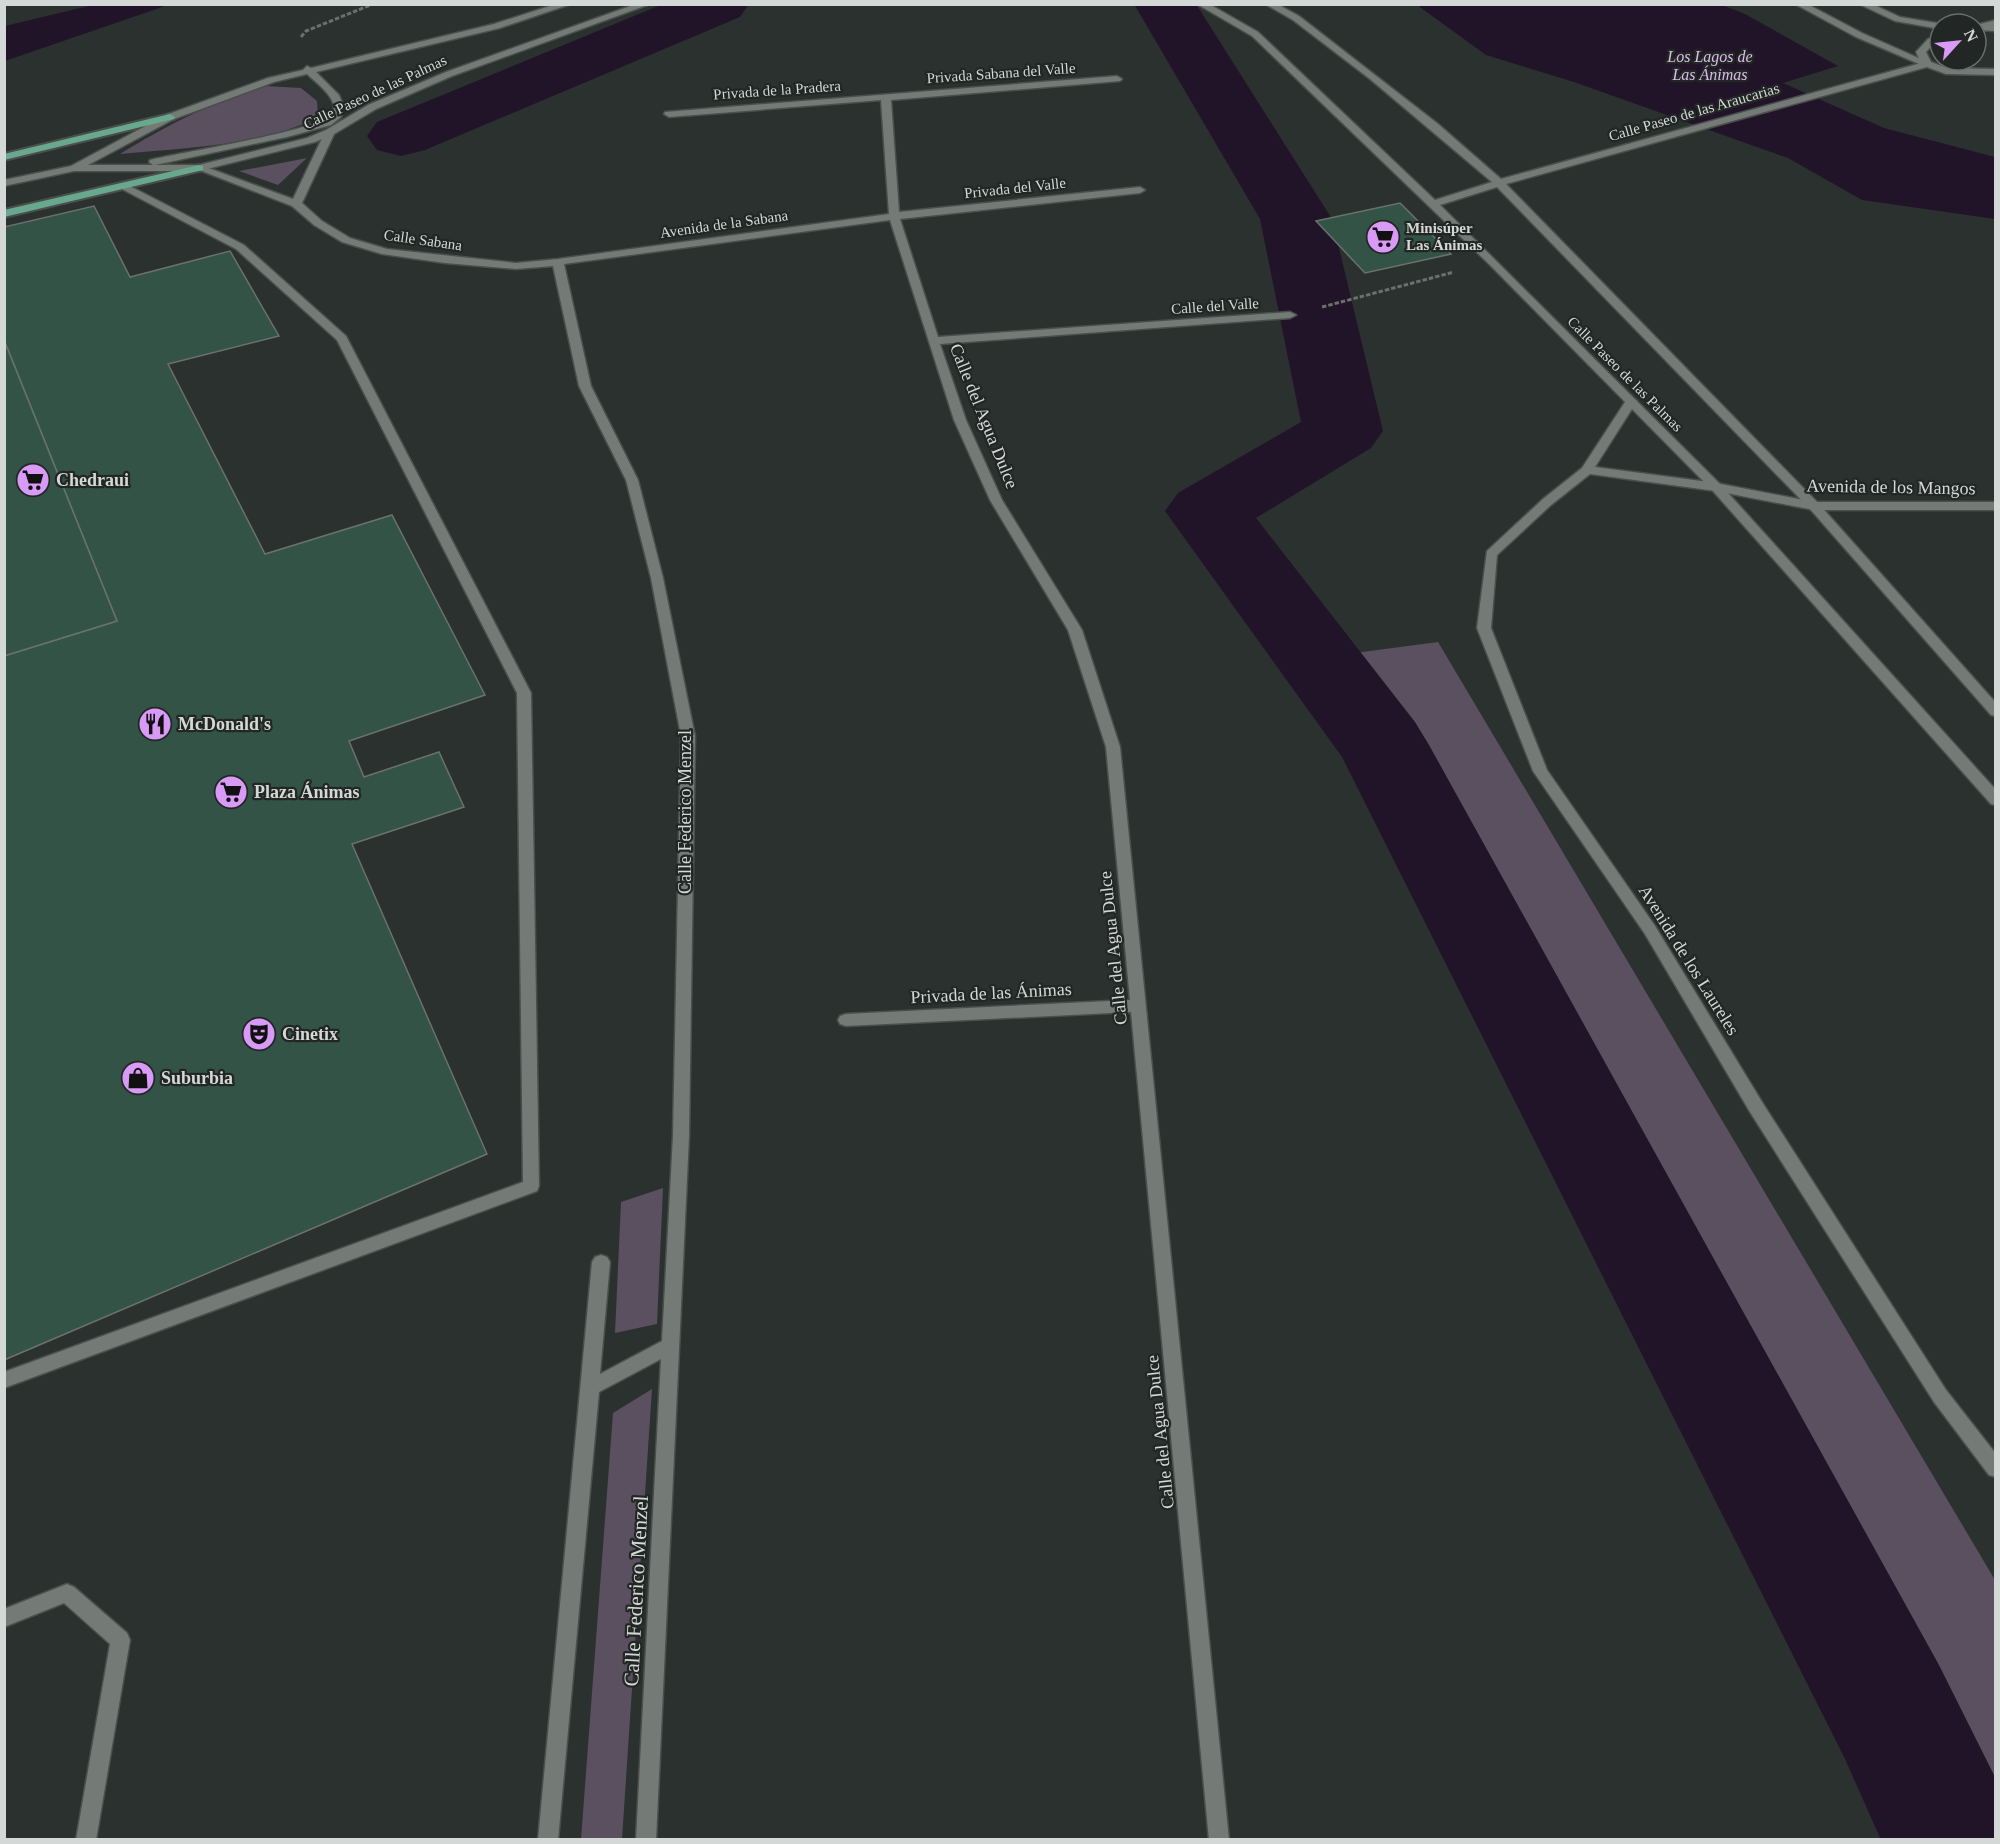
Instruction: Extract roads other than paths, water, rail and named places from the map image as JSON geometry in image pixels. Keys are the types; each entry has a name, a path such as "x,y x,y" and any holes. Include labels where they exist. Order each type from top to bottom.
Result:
{"highway":[{"path":"4,157 170,117"},
{"path":"4,214 199,168"}],"street":[{"name":"Calle Paseo de las Palmas","path":"74,168 170,117 229,94 307,69 497,26 567,4"},
{"name":"Calle Paseo de las Palmas","path":"8,182 74,168 116,170 199,168 266,152 330,132 372,107 449,74 646,4"},
{"name":"Calle Paseo de las Palmas","path":"1201,4 1256,34 1494,261 1716,487 1995,800"},
{"path":"1269,4 1296,18 1373,77 1499,183 1814,506 1995,712"},
{"path":"1799,4 1859,36 1946,71 1995,72"},
{"path":"1863,4 1898,19 1928,24"},
{"path":"1927,64 1921,52 1928,44"},
{"name":"Calle Paseo de las Araucarias","path":"1434,204 1499,183 1927,64"},
{"path":"116,170 287,134 327,123 337,115 339,107 336,97 307,69"},
{"name":"Privada Sabana del Valle","path":"886,97 1117,79"},
{"name":"Privada de la Pradera","path":"669,114 886,97"},
{"name":"Calle del Agua Dulce","path":"886,97 894,216 960,420 996,500 1075,630 1113,747 1219,1839"},
{"path":"296,204 330,132"},
{"name":"Calle Sabana","path":"199,168 296,204 318,223 346,240 386,252 516,266 558,262"},
{"path":"4,1380 531,1186 524,693 342,338 240,247 124,186"},
{"name":"Privada del Valle","path":"894,216 1140,190"},
{"name":"Avenida de la Sabana","path":"558,262 894,216"},
{"name":"Calle Federico Menzel","path":"558,262 585,386 632,480 657,578 688,736 681,1136 646,1839"},
{"name":"Calle del Valle","path":"933,341 1290,315"},
{"name":"Avenida de los Laureles","path":"1631,401 1587,470 1547,502 1491,554 1484,628 1540,771 1650,930 1756,1107 1940,1395 1995,1469"},
{"path":"1587,470 1716,487"},
{"name":"Avenida de los Mangos","path":"1716,487 1814,506 1995,506"},
{"name":"Privada de las Ánimas","path":"846,1020 1138,1006"},
{"path":"549,1839 601,1262"},
{"path":"590,1388 672,1345"},
{"path":"4,1618 67,1593 120,1640 86,1839"}],"water":[{"path":"97,4 168,5 5,61 5,26"},
{"name":"Los Lagos de Las Ánimas","path":"1417,5 1722,5 1745,14 1838,66 1783,83 1884,128 1995,157 1995,219 1862,200 1788,158 1574,82 1486,55"}],"waterway":[{"path":"401,136 718,4"},
{"path":"1165,4 1296,219 1343,431 1207,511 1382,745 1892,1712 1952,1840"}],"place":[{"name":"Minisúper Las Ánimas","path":"1383,237"},
{"name":"Chedraui","path":"33,480"},
{"name":"McDonald's","path":"155,724"},
{"name":"Plaza Ánimas","path":"231,792"},
{"name":"Cinetix","path":"259,1034"},
{"name":"Suburbia","path":"138,1078"}]}
